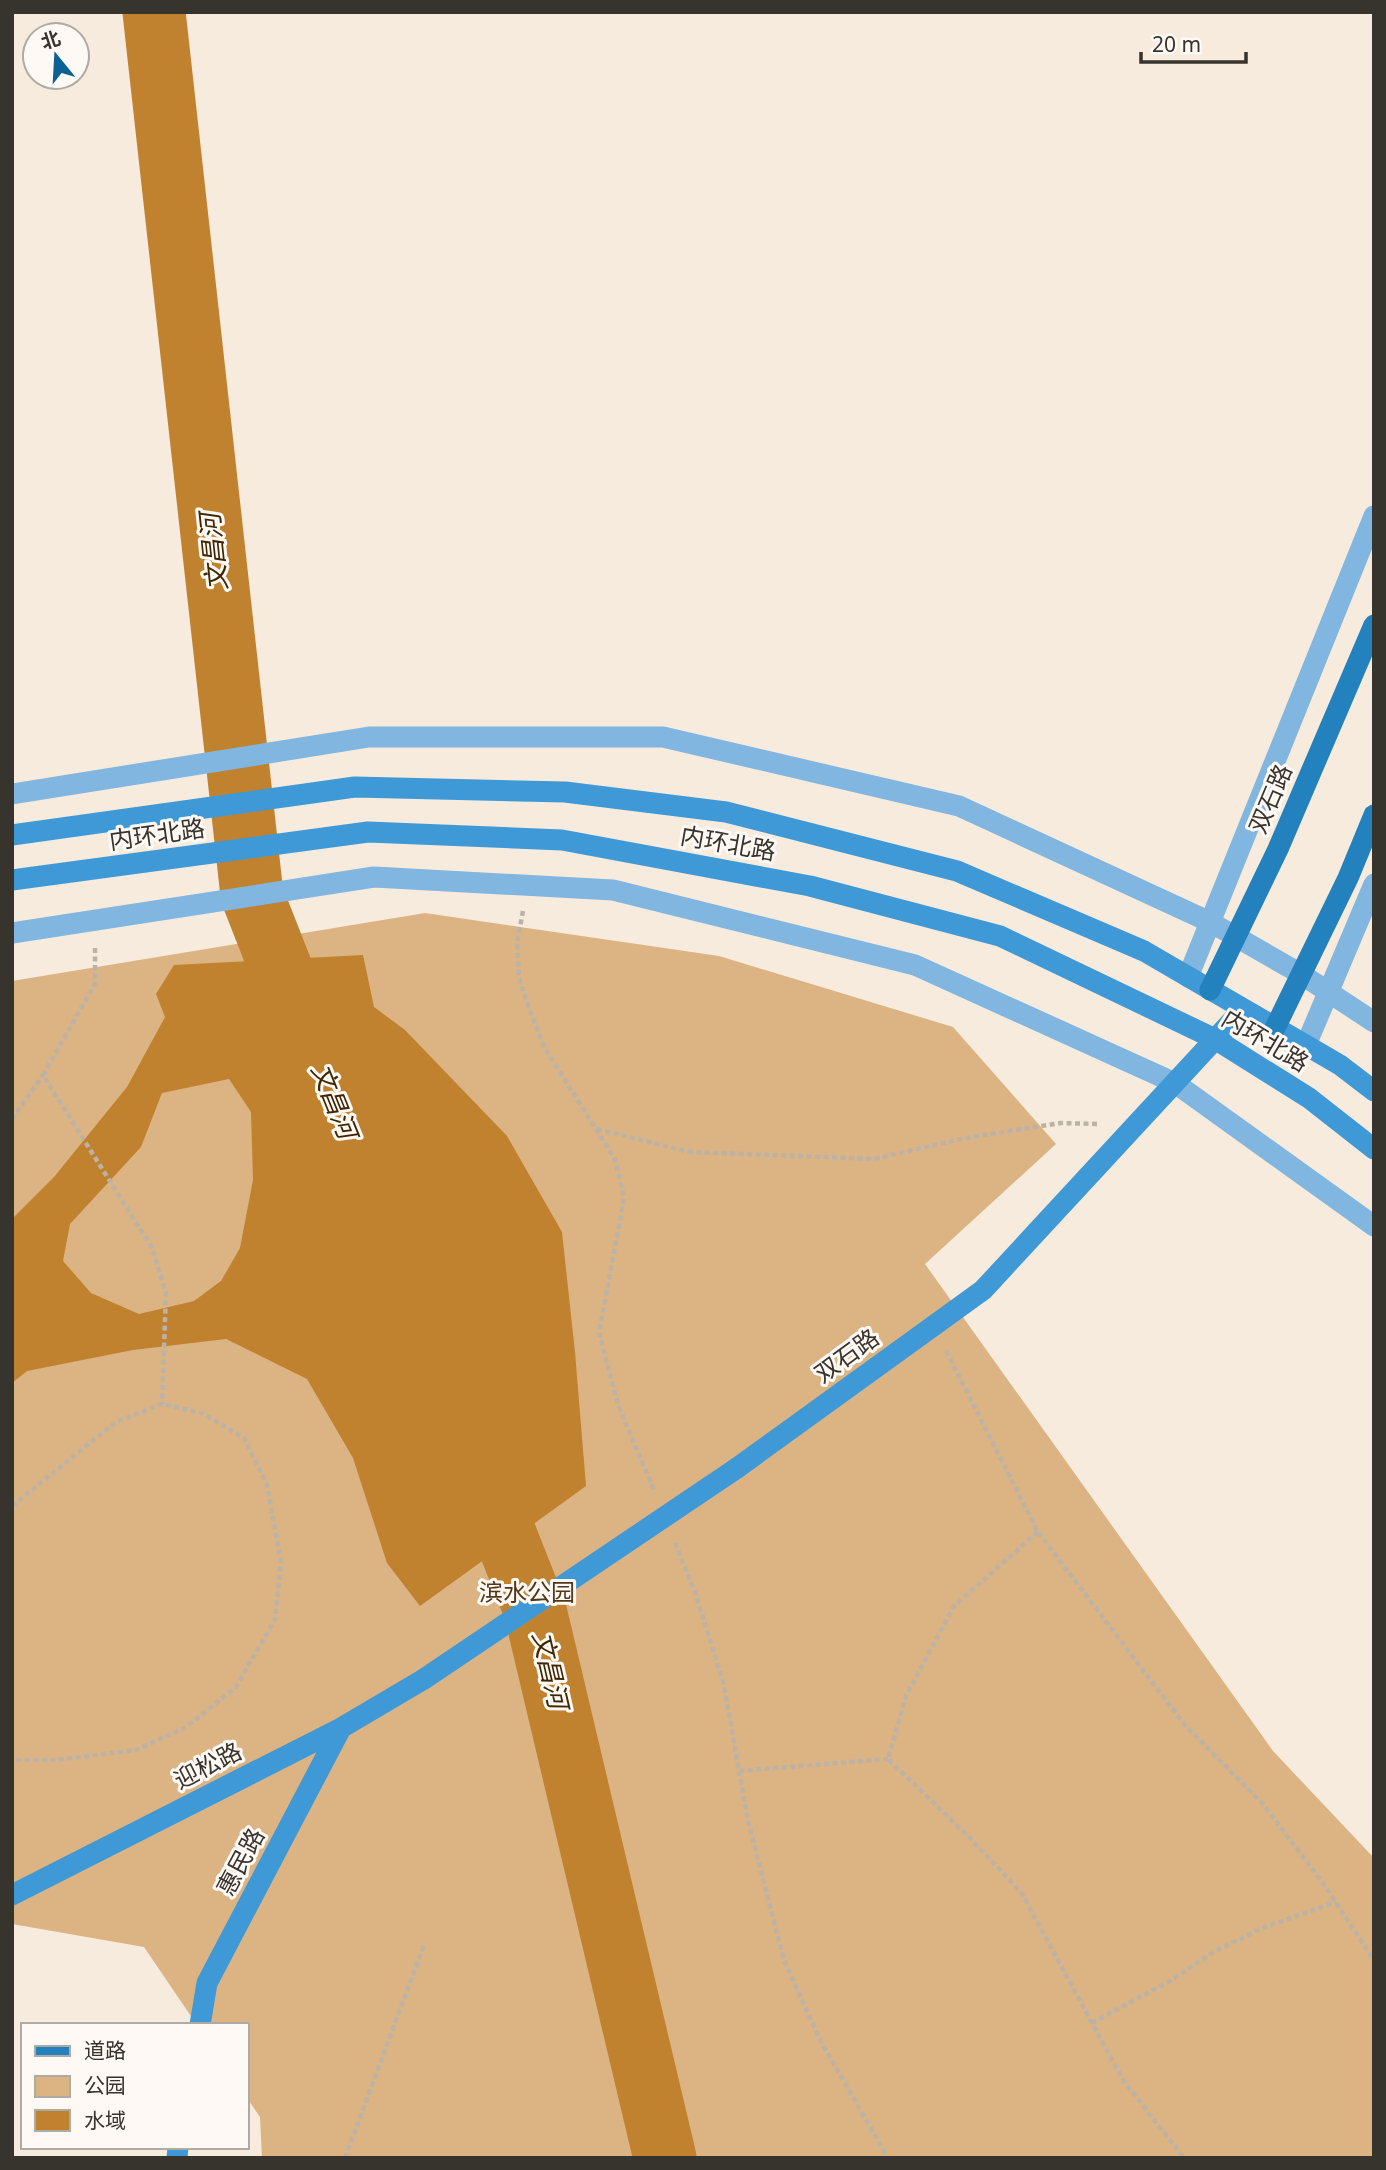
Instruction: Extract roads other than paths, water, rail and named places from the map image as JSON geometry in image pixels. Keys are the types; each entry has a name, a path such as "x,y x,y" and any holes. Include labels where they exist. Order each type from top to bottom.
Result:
{"main road":[{"name":"双石路","path":"1210,989 1279,849 1374,625"},
{"name":"内环北路","path":"12,835 355,787 565,792 726,812 957,871 1144,951 1306,1045 1374,1091"},
{"path":"1275,1028 1348,878 1374,815"},
{"name":"内环北路","path":"12,880 368,832 562,840 810,886 1000,936 1215,1039 1309,1098 1374,1149"},
{"name":"双石路","path":"424,1679 737,1468 983,1290 1243,1009"},
{"name":"迎松路","path":"12,1895 341,1728 424,1679"},
{"name":"惠民路","path":"200,2023 207,1983 341,1728"}],"street":[{"path":"1188,977 1374,516"},
{"path":"12,794 369,737 663,737 959,806 1210,922 1374,1021"},
{"path":"12,933 374,877 613,890 915,965 1175,1083 1374,1226"},
{"path":"1306,1045 1374,884"}],"water":[{"path":"363,955 374,1007 405,1030 507,1136 562,1232 586,1486 420,1606 387,1563 353,1458 307,1379 226,1339 133,1350 27,1371 12,1383 12,1219 54,1177 127,1087 165,1017 156,994 174,965","holes":["229,1079 251,1112 253,1180 240,1248 221,1281 194,1301 139,1314 91,1293 63,1261 70,1224 141,1147 162,1093"]}],"waterway":[{"name":"文昌河","path":"154,12 252,895 309,1040"},
{"name":"文昌河","path":"476,1461 535,1610 665,2158"}],"park label":[{"name":"滨水公园","path":"527,1593"}]}
